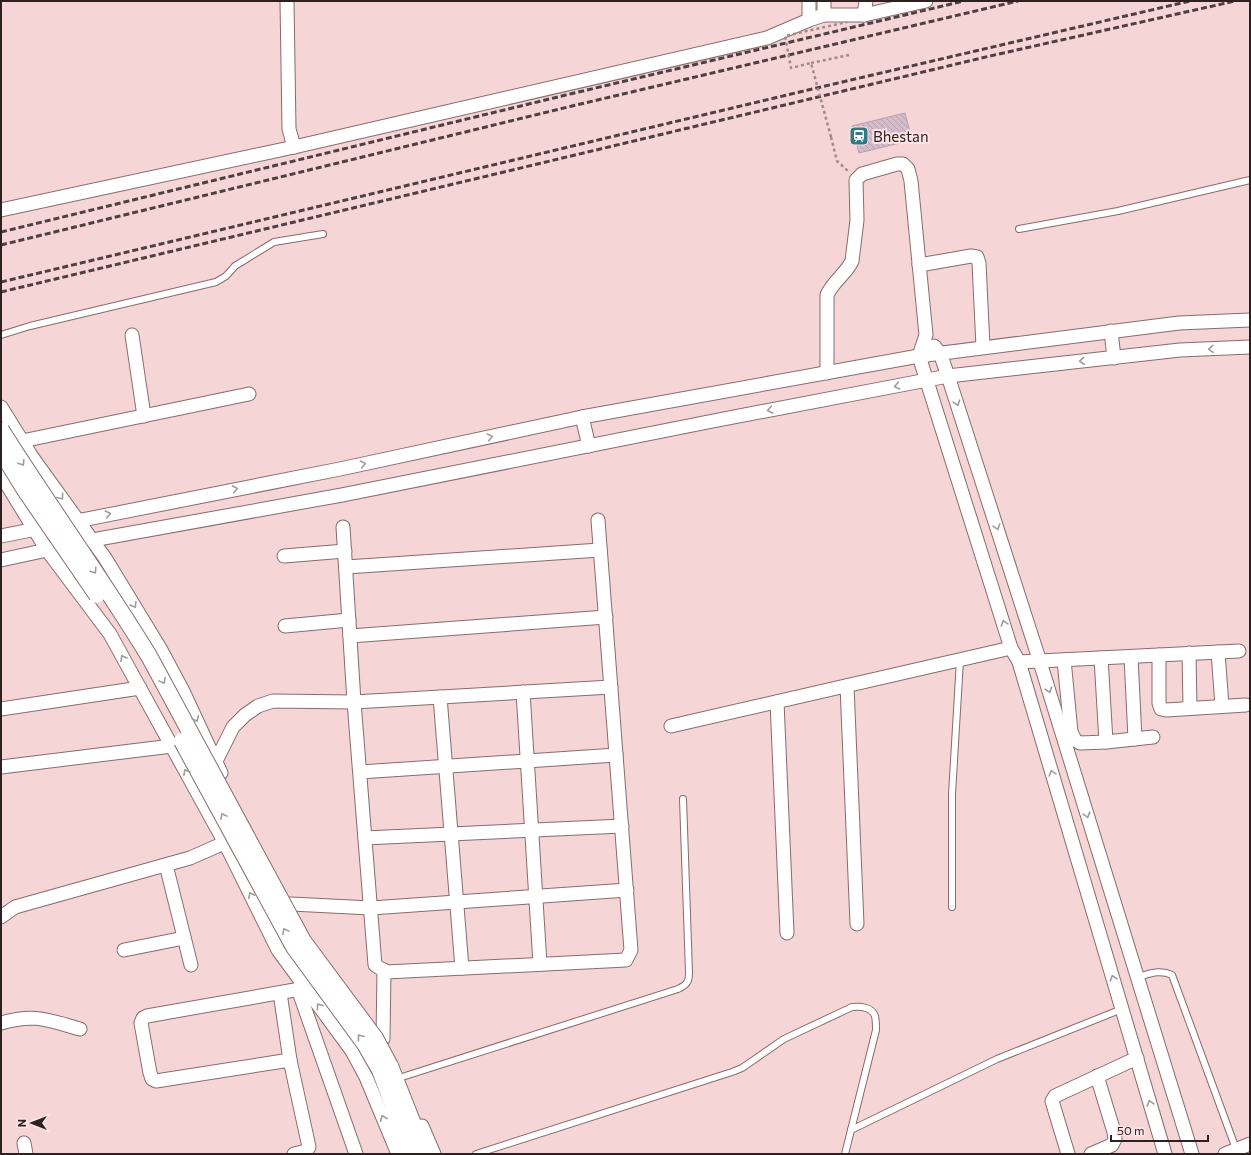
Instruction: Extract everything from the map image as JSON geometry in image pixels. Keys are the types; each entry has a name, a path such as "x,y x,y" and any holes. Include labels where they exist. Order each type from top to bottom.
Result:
{"street":[{"path":"287,1 289,129 294,147"},
{"path":"809,1 809,20"},
{"path":"824,1 824,15"},
{"path":"864,15 866,1"},
{"path":"1,210 294,147 767,38 824,15 864,15 923,2"},
{"path":"827,373 827,294 833,284 850,267 852,261 857,220 856,180 862,174 903,164 908,169 910,181 926,335 919,356 1011,648 1019,662 1165,1154"},
{"path":"919,265 971,256 977,257 979,263 983,347"},
{"path":"1,536 340,469 582,417 919,356 1179,323 1250,320"},
{"path":"1111,331 1114,358"},
{"path":"926,335 940,353 948,376 1040,662 1192,1154"},
{"path":"132,336 144,416"},
{"path":"1,560 92,540 342,495 948,376 1180,350 1250,347"},
{"path":"22,441 249,394"},
{"path":"1,407 22,441 106,558 161,650 182,690 215,763 307,933 383,1039 402,1077 434,1154"},
{"path":"582,417 589,446"},
{"path":"1,430 126,618 149,656 303,941 375,1038 411,1154"},
{"path":"1,451 25,490 116,624 139,661 294,947 365,1044 385,1068 425,1154"},
{"path":"1,474 47,550 110,634 224,843 278,950 302,989 352,1051 366,1077 398,1154"},
{"path":"343,527 354,702 376,966 386,972 626,960 631,950 598,520"},
{"path":"346,567 600,550"},
{"path":"284,556 345,551"},
{"path":"350,636 606,617"},
{"path":"286,626 349,620"},
{"path":"671,726 1011,648"},
{"path":"1019,662 1239,651"},
{"path":"1218,652 1222,706"},
{"path":"1189,653 1190,708"},
{"path":"1159,655 1159,703 1161,709 1166,710 1246,705"},
{"path":"1131,657 1135,739"},
{"path":"1101,658 1106,742"},
{"path":"1064,660 1071,732 1075,740 1080,743 1106,742 1152,737"},
{"path":"847,686 857,924"},
{"path":"215,763 233,727 245,715 258,706 273,701 354,702 611,687"},
{"path":"1,709 140,688"},
{"path":"523,692 540,964"},
{"path":"440,697 462,968"},
{"path":"777,702 787,933"},
{"path":"1,767 172,746"},
{"path":"360,772 616,755"},
{"path":"365,838 622,826"},
{"path":"1,917 15,907 190,858 250,830"},
{"path":"166,865 191,965"},
{"path":"291,904 371,908 627,890"},
{"path":"1100,934 1122,926"},
{"path":"124,950 184,938"},
{"path":"383,1039 384,970"},
{"path":"290,1060 156,1081 152,1079 150,1073 141,1023 143,1018 147,1016 302,989"},
{"path":"302,989 356,1154"},
{"path":"280,992 290,1060 309,1147 306,1151 294,1154"},
{"path":"1,1023 15,1019 40,1018 80,1029"},
{"path":"1068,1154 1052,1101 1055,1096 1137,1058"},
{"path":"1091,1154 1112,1145 1115,1139 1097,1076"},
{"path":"1231,1152 1250,1144"}],"lane":[{"path":"1019,229 1118,211 1250,180"},
{"path":"1,335 30,326 216,282 226,276 235,266 274,242 323,234"},
{"path":"952,907 952,794 960,660"},
{"path":"402,1077 678,989 686,984 689,980 689,973 683,799"},
{"path":"1138,977 1160,972 1166,972 1172,975 1231,1152"},
{"path":"476,1154 732,1072 742,1068 784,1040 852,1007 863,1007 872,1012 875,1016 876,1030 845,1154"},
{"path":"851,1130 997,1059 1122,1009"}],"path":[{"path":"847,22 785,36 792,68 849,55"},
{"path":"811,63 837,161 848,171 859,176"}],"building":[{"path":"905,113 912,140 859,153 852,126"}],"railway":[{"path":"1,232 570,94 964,1"},
{"path":"1,245 572,106 1018,1"},
{"path":"1,282 808,90 1190,1"},
{"path":"1,292 990,56 1235,1"}],"place":[{"name":"Bhestan","path":"859,136"}]}
